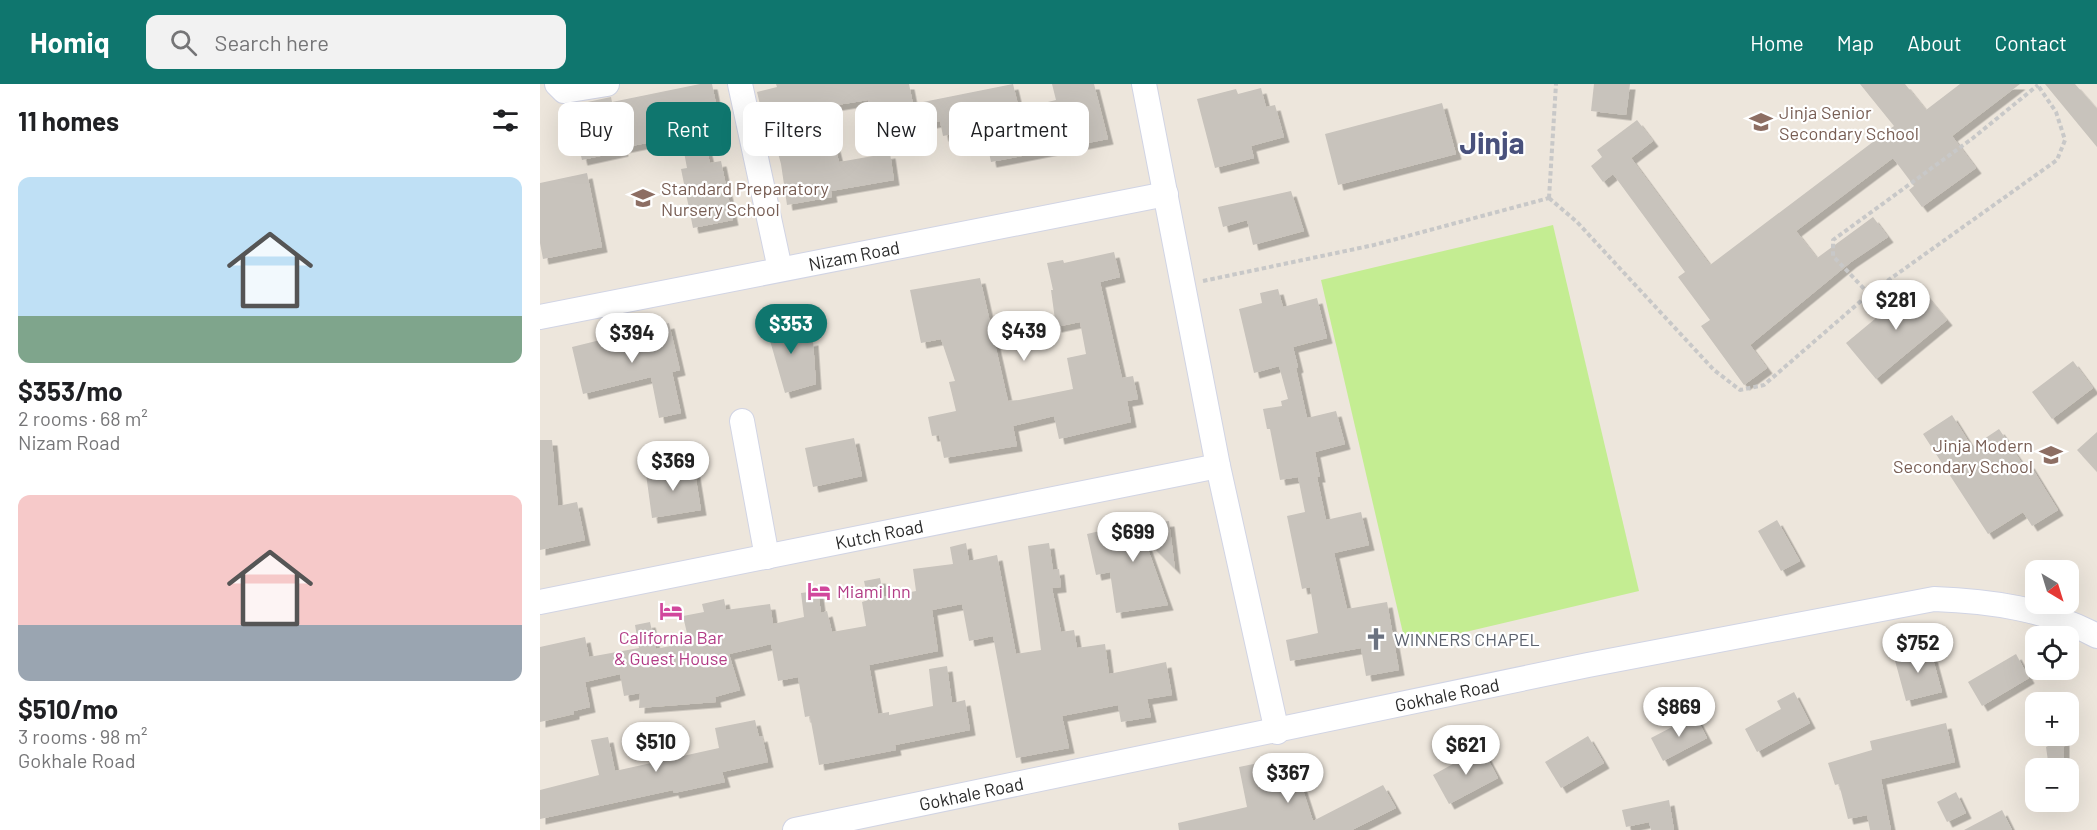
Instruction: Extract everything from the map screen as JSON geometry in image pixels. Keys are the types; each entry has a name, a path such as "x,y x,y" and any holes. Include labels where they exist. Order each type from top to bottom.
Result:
{"street":[{"path":"557,84 564,91 607,84"},
{"path":"740,84 780,269"},
{"path":"1144,84 1185,285 1218,466 1277,732"},
{"name":"Nizam Road","path":"540,317 1166,194"},
{"path":"742,421 767,557"},
{"name":"Kutch Road","path":"540,602 1218,466"},
{"name":"Gokhale Road","path":"795,830 1277,732 1588,665 1934,599 1988,601 2071,622 2097,636"}],"path":[{"path":"1549,198 1556,84"},
{"path":"1549,198 1577,222 1714,370 1740,390 1764,386 1869,294 2057,160 2065,140 2056,112 2037,85 1973,138 1833,240 1833,256 1869,294"},
{"path":"1185,285 1374,245 1549,198"}],"green space":[{"path":"1553,225 1639,591 1406,646 1321,280"}],"building":[{"path":"700,84 712,84 716,102 646,102 646,143 634,146 634,102 612,102"},
{"path":"776,84 909,84 913,102 868,102 868,100 843,104 843,102 759,102 757,92 777,87"},
{"path":"1013,84 1017,102 949,102 949,135 943,136 940,121 937,122 937,102 923,102"},
{"path":"1052,84 1094,84 1108,139 1089,143 1089,102 1048,102 1056,100"},
{"path":"1594,84 1630,84 1626,115 1591,111"},
{"path":"1860,84 1905,84 1926,110 1960,84 2020,84 1952,136 1976,168 1922,207 1909,190 1914,186 1893,158 1796,231 1817,258 1873,217 1888,237 1851,262 1750,345 1767,368 1744,385 1701,326 1710,320 1678,277 1685,272 1613,174 1603,182 1591,166 1602,157 1597,150 1637,120 1653,141 1631,158 1710,265 1894,126"},
{"path":"2045,84 2075,84 2097,109 2097,147"},
{"path":"1261,88 1266,107 1275,105 1284,137 1251,146 1254,158 1215,168 1197,99 1236,89 1238,94"},
{"path":"611,97 612,102 588,102"},
{"path":"1442,103 1456,154 1338,185 1325,134"},
{"path":"581,156 600,156 582,160"},
{"path":"685,156 708,156 710,163 721,161 733,220 693,228 681,169 687,168"},
{"path":"779,156 837,156 839,162 873,156 890,156 894,180 831,191 832,197 787,205"},
{"path":"990,156 1022,156 991,162"},
{"path":"587,173 602,247 543,259 540,243 540,183"},
{"path":"1291,191 1304,231 1253,245 1247,220 1223,227 1218,207"},
{"path":"1114,252 1120,277 1100,282 1122,378 1133,376 1138,399 1127,401 1131,422 1059,439 1054,416 1013,426 1017,446 944,458 939,435 932,436 928,417 956,411 949,382 955,381 941,339 921,343 910,290 980,278 1008,401 1019,400 1073,389 1067,358 1086,354 1080,322 1056,327 1051,290 1053,290 1047,263 1063,260 1064,263"},
{"path":"1917,284 1947,320 1876,379 1846,343"},
{"path":"1278,289 1283,307 1317,298 1327,338 1293,347 1307,418 1336,411 1345,444 1315,452 1320,477 1317,477 1326,520 1361,512 1369,545 1334,553 1347,609 1387,602 1399,670 1366,676 1361,648 1290,661 1286,640 1318,633 1310,587 1302,589 1287,516 1305,512 1298,477 1280,480 1270,429 1267,429 1263,409 1282,406 1281,401 1288,399 1279,366 1254,373 1239,309 1262,303 1260,293"},
{"path":"782,310 792,344 813,340 816,384 785,393 763,316"},
{"path":"669,323 680,370 672,372 681,413 659,418 651,377 583,394 572,347"},
{"path":"2073,361 2093,388 2052,419 2032,392"},
{"path":"1952,415 1972,447 1999,429 2024,466 2029,463 2058,510 2032,526 2023,512 1988,534 1923,434"},
{"path":"2097,432 2097,472 2077,450"},
{"path":"854,438 862,476 813,487 805,448"},
{"path":"540,440 552,440 558,506 577,502 585,540 540,550"},
{"path":"694,467 701,510 652,518 646,474"},
{"path":"1777,520 1800,561 1781,571 1758,531"},
{"path":"1169,521 1175,569 1144,538 1168,605 1116,613 1110,572 1096,575 1087,534 1117,527"},
{"path":"966,543 969,561 997,555 1016,654 1041,650 1028,546 1049,543 1053,570 1059,569 1061,587 1052,588 1061,632 1074,630 1077,648 1105,644 1109,674 1166,662 1172,695 1147,699 1151,717 1121,722 1118,705 1062,716 1069,748 1016,758 993,636 969,641 962,604 932,610 938,651 869,665 878,714 889,712 889,715 933,706 929,669 947,666 952,703 965,700 970,730 895,745 896,750 819,765 810,716 805,717 798,677 778,681 771,644 729,654 740,690 715,697 716,702 639,708 640,693 624,696 620,674 585,682 590,707 574,711 574,714 540,722 540,647 585,637 589,657 639,648 635,625 650,622 656,649 689,642 683,616 704,612 702,604 724,599 726,610 770,604 773,624 804,617 801,593 818,591 821,613 827,611 832,632 866,626 862,602 868,600 864,581 880,578 884,597 916,591 913,569 953,564 950,547"},
{"path":"1930,648 1942,692 1906,701 1894,657"},
{"path":"2016,654 2025,671 2026,680 1982,706 1968,682"},
{"path":"1794,692 1810,723 1757,752 1745,729 1781,709 1777,701"},
{"path":"1695,715 1707,738 1663,761 1651,738"},
{"path":"755,720 759,737 762,736 768,762 722,772 725,782 674,793 673,790 540,819 540,790 599,775 591,740 608,737 615,771 719,748 715,728"},
{"path":"1946,723 1955,762 1881,779 1891,830 1870,830 1867,815 1848,819 1839,784 1835,785 1828,763 1872,750 1870,741"},
{"path":"1588,736 1604,763 1561,788 1545,762"},
{"path":"2064,746 2064,758 2048,758 2046,747"},
{"path":"1482,748 1498,778 1449,804 1433,775"},
{"path":"1292,756 1313,821 1383,785 1396,808 1352,830 1179,830 1178,823 1247,807 1239,767"},
{"path":"1956,792 1966,813 1947,822 1937,802"},
{"path":"1669,800 1674,830 1651,830 1649,822 1626,827 1622,810"},
{"path":"2002,810 2012,830 1964,830"}],"place":[{"name":"Jinja Senior Secondary School","path":"1761,122"},
{"name":"Standard Preparatory Nursery School","path":"643,198"},
{"name":"Jinja Modern Secondary School","path":"2051,455"},
{"name":"Miami Inn","path":"819,591"},
{"name":"California Bar & Guest House","path":"671,611"},
{"name":"WINNERS CHAPEL","path":"1376,639"}],"district":[{"name":"Jinja","path":"1492,142"}]}
